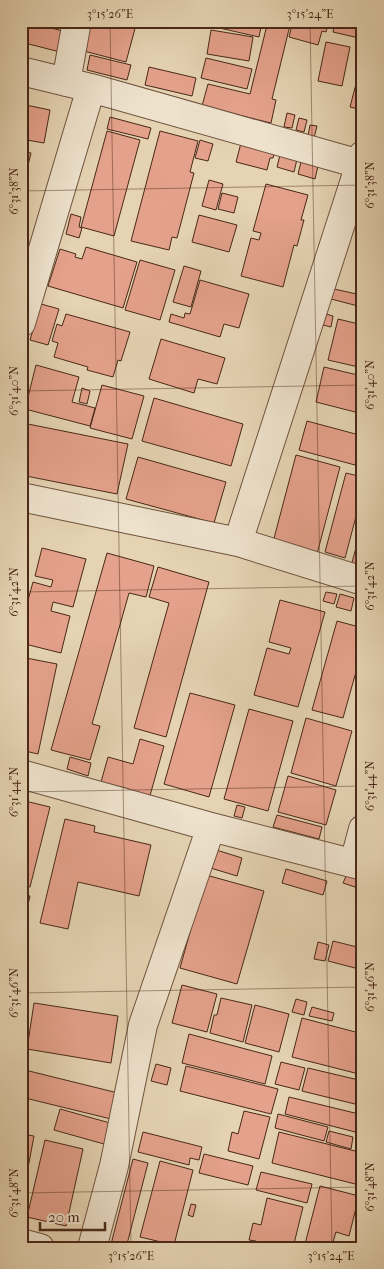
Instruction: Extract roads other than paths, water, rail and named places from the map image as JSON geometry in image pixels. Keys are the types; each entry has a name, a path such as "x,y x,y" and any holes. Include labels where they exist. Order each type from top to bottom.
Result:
{"street":[{"path":"21,323 78,85 77,21"},
{"path":"21,71 362,161 238,542"},
{"path":"21,497 238,542 363,581"},
{"path":"21,774 211,827 358,864 363,829"},
{"path":"92,1248 114,1166 143,1025 211,827"},
{"path":"21,1243 40,1248"}]}
